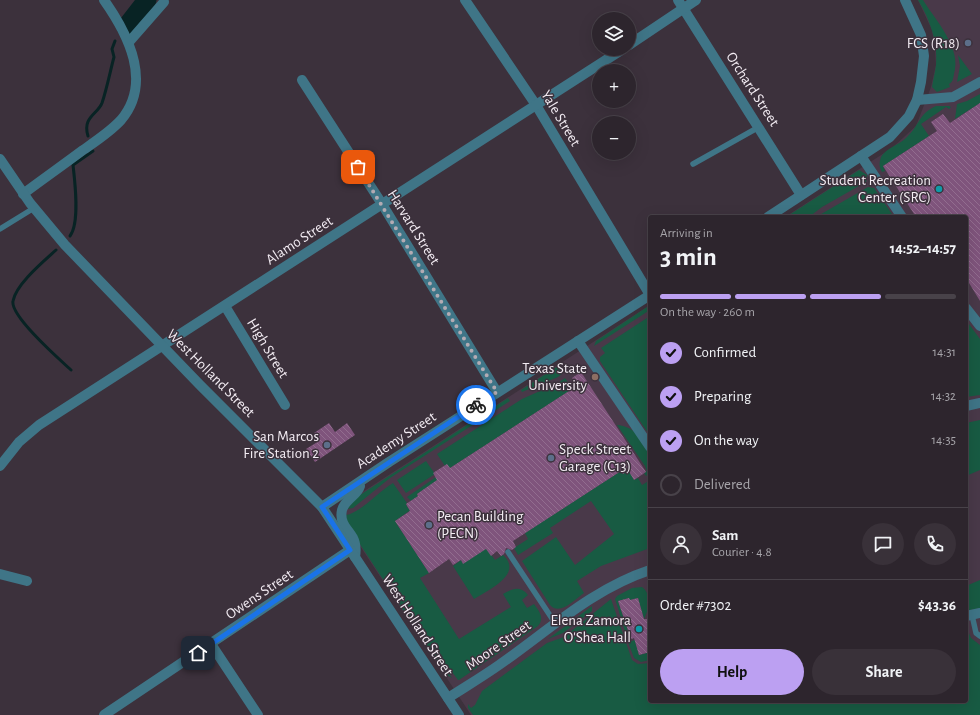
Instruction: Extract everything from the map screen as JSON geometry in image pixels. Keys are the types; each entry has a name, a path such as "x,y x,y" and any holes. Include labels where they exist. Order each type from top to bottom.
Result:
{"street":[{"path":"23,194 108,132 126,113 132,99 136,84 135,61 129,42 120,23 104,0"},
{"name":"Yale Street","path":"465,0 536,105 648,292"},
{"path":"636,39 681,4 696,0"},
{"path":"771,215 861,156 896,131 909,116 917,100 924,64 924,49 919,28 904,0"},
{"path":"129,42 164,2"},
{"name":"Orchard Street","path":"681,4 760,127 801,195"},
{"name":"Alamo Street","path":"0,466 19,442 39,425 612,56"},
{"name":"Harvard Street","path":"302,80 382,204 497,392"},
{"path":"917,100 953,97 980,82"},
{"path":"861,156 901,215"},
{"name":"West Holland Street","path":"0,159 23,194 65,245 322,507 459,715"},
{"name":"Academy Street","path":"322,507 497,392 648,296"},
{"name":"High Street","path":"225,306 285,405"},
{"path":"968,311 980,326"},
{"path":"578,341 648,444"},
{"path":"968,406 980,403"},
{"path":"353,553 354,539 344,524 342,514 346,501 359,490 362,480"},
{"name":"Owens Street","path":"104,715 353,553"},
{"name":"Moore Street","path":"448,698 498,665 555,623 610,587 648,571"},
{"path":"0,574 27,581"},
{"path":"211,644 258,715"}],"lane":[{"path":"693,164 760,127"},
{"path":"0,229 34,208"},
{"path":"508,552 555,623"},
{"path":"973,615 976,632 980,636"}],"shaded area":[{"name":"Texas State University","path":"918,0 980,0 980,715 471,715 347,526 346,510 358,495 648,306 648,703 968,703 968,215 788,215 892,148 916,126 931,87 936,65 932,30"}],"green space":[{"path":"918,0 923,0 941,26 954,54 955,64 953,80 949,84 950,87 937,92 932,87 936,65 936,48 926,15"},
{"path":"958,55 972,74 957,82 960,66"},
{"path":"980,94 980,103 955,119 957,104 967,101"},
{"path":"936,106 951,107 949,109 946,107 921,124 929,136 883,166 885,171 882,172 880,163 883,154 906,138 922,116"},
{"path":"859,170 867,175 866,182 822,207 812,215 789,215"},
{"path":"868,187 874,188 893,215 819,215"},
{"path":"648,306 648,311 594,346 596,341"},
{"path":"648,317 648,433 600,361 600,357 605,353 601,348"},
{"path":"968,323 980,339 980,395 968,397"},
{"path":"558,366 563,373 558,377 522,392 521,390"},
{"path":"565,378 570,385 566,387 569,391 450,468 445,466 437,454 522,399 558,383"},
{"path":"508,398 510,401 390,478 353,508 347,509 357,497"},
{"path":"980,420 980,470 968,475 968,423"},
{"path":"617,425 632,430 647,445 648,474 646,476 644,473 647,471"},
{"path":"426,461 435,474 406,493 397,480"},
{"path":"628,470 634,480 638,478 642,485 648,481 648,549 601,566 577,581 584,593 563,608 554,608 550,605 522,561 556,537 575,565 614,534 591,501 550,528 553,533 518,555 514,548 528,539 525,533 621,471 623,474"},
{"path":"436,477 495,560 503,555 508,562 509,569 507,575 502,581 474,599 453,566 461,560 463,564 433,484 417,494 418,496 411,501 407,497"},
{"path":"393,483 407,503 408,508 412,509 395,521 429,573 420,578 459,639 511,607 503,594 513,589 522,590 528,595 522,600 527,608 534,604 541,617 538,626 459,680 452,672 449,674 452,678 445,674 348,526 346,515 363,506"},
{"path":"980,580 980,608 968,611 968,585"},
{"path":"642,587 645,590 648,598 648,606 644,619 638,598 630,600 629,598 618,601 631,640 628,641 615,599 617,596 632,588"},
{"path":"611,599 632,660 638,664 648,663 648,703 968,703 968,631 971,638 980,645 980,715 473,715 468,708 468,704 471,708 475,705 482,691 547,643 564,637"},
{"path":"592,606 592,611 563,633 548,639"},
{"path":"635,640 639,655 648,653 648,660 641,662 634,658 628,642"}],"building":[{"name":"Student Recreation Center (SRC)","path":"980,103 980,301 968,281 968,215 915,215 883,166 937,131 931,122 943,114 950,123"},
{"name":"Speck Street Garage (C13)","path":"581,372 646,472 634,480 628,470 623,474 621,471 513,541 516,547 512,550 506,548 504,554 501,556 497,551 491,556 486,549 463,564 461,560 453,565 449,559 429,573 395,521 410,511 406,504 437,480 433,473 447,464 450,468 569,391 566,387 575,382 572,378"},
{"name":"San Marcos Fire Station 2","path":"329,423 335,432 347,423 355,435 315,462 306,449 319,441 314,433"},
{"name":"Elena Zamora O'Shea Hall","path":"629,598 630,600 638,598 644,619 648,619 648,653 639,655 634,638 631,639 618,601"}],"waterway":[{"path":"126,27 147,0"},
{"path":"88,136 87,124 91,116 102,103 114,57 112,49 115,41"},
{"path":"70,236 73,230 76,212 76,192 73,165 93,151"},
{"path":"56,250 38,266 19,287 13,301 14,308 27,327 71,370"}],"way so far":[{"path":"358,167 497,392 476,405"}],"place":[{"name":"FCS (R18)","path":"968,43"},
{"name":"Student Recreation Center (SRC)","path":"939,189"},
{"name":"Texas State University","path":"595,377"},
{"name":"San Marcos Fire Station 2","path":"327,445"},
{"name":"Speck Street Garage (C13)","path":"551,458"},
{"name":"Pecan Building (PECN)","path":"429,525"},
{"name":"Elena Zamora O'Shea Hall","path":"639,629"}],"route":[{"path":"198,653 350,550 322,507 476,405"}]}
